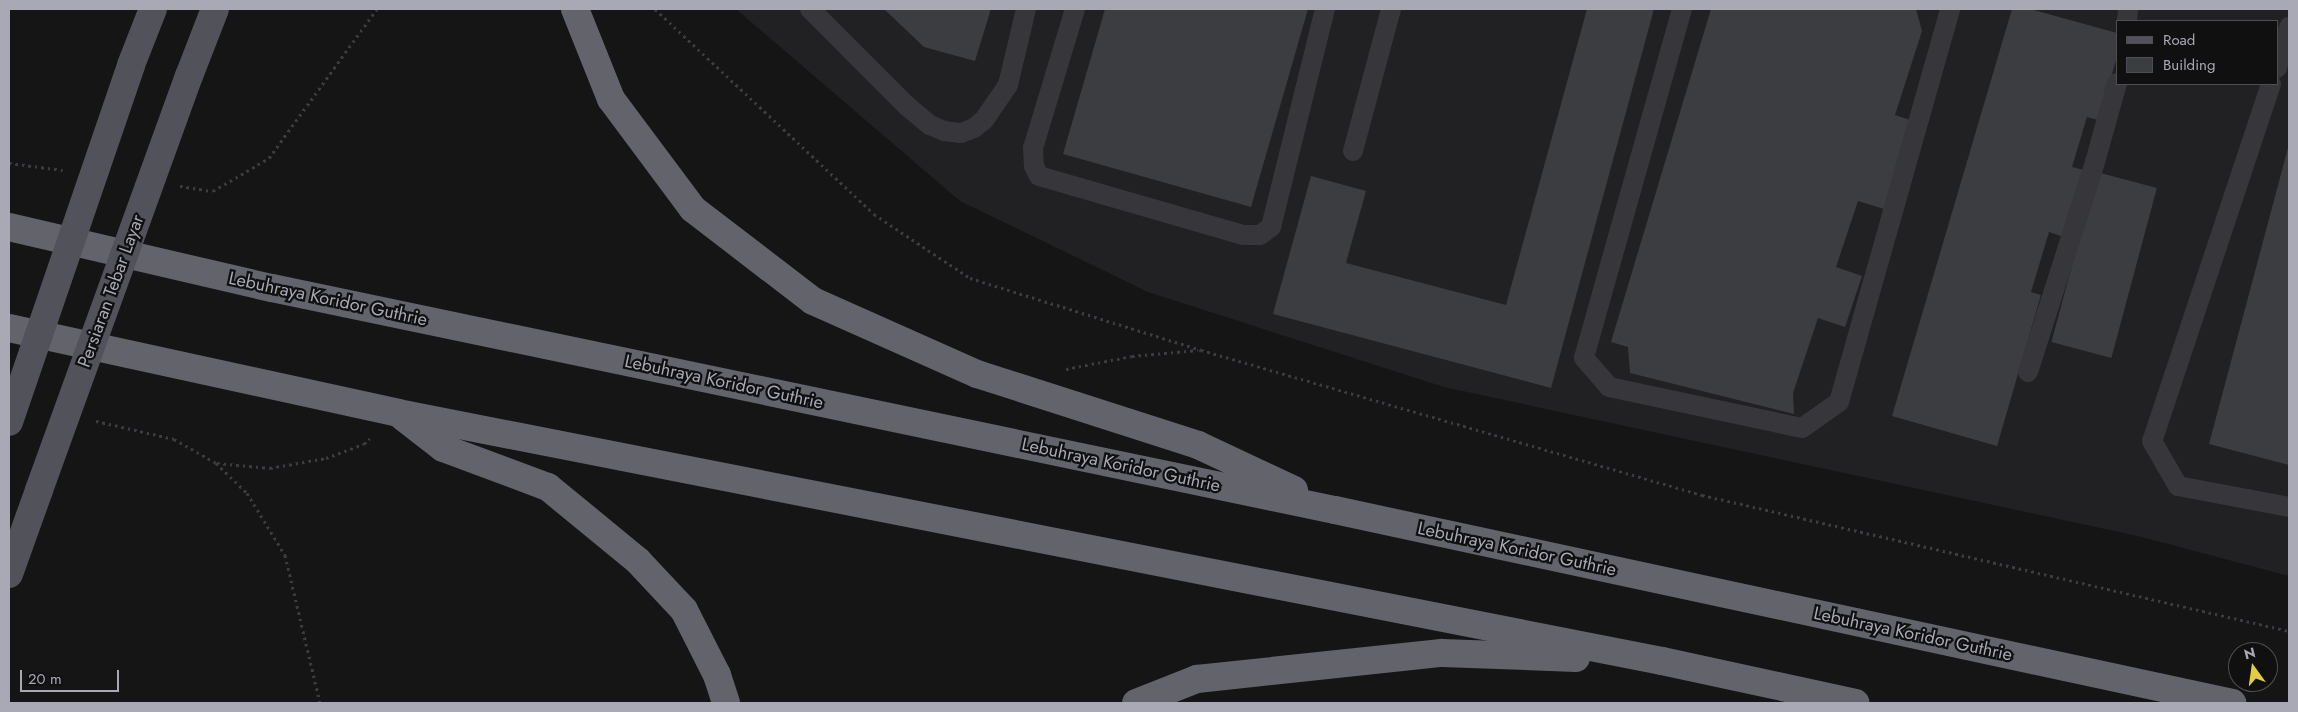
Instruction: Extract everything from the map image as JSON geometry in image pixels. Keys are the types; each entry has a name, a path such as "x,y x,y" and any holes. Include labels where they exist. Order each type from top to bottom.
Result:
{"highway":[{"path":"575,9 611,99 693,209 813,301 977,374 1198,445 1335,510"},
{"name":"Lebuhraya Koridor Guthrie","path":"9,227 272,288 1335,510 2232,703"},
{"path":"9,328 398,413 1662,661 1856,703"},
{"path":"398,413 443,448 548,487 638,561 684,610 717,675 726,703"},
{"path":"1136,703 1197,679 1442,653 1662,661"}],"main road":[{"path":"9,422 131,65 153,9"},
{"name":"Persiaran Tebar Layar","path":"9,574 215,9"}],"lane":[{"path":"810,9 907,106 930,125 944,131 961,133 974,128 984,120 1008,85 1026,9"},
{"path":"1075,9 1033,148 1034,166 1040,176 1244,235 1260,235 1271,226 1325,9"},
{"path":"1353,151 1391,9"},
{"path":"1682,9 1584,358 1609,387 1802,428 1839,402 1950,9"},
{"path":"2278,65 2289,27"},
{"path":"2028,372 2116,85"},
{"path":"2272,85 2152,441 2178,486 2289,507"}],"path":[{"path":"174,186 213,191 269,158 377,9"},
{"path":"655,9 874,214 970,278 1201,350 1702,495 2289,631"},
{"path":"9,163 67,171"},
{"path":"1062,370 1132,356 1201,350"},
{"path":"216,463 270,468 326,458 364,444 398,413"},
{"path":"87,419 174,439 216,463 247,493 284,555 320,703"}],"shaded area":[{"path":"736,9 2289,9 2289,576 2142,537 1444,387 1148,292 960,201"}],"building":[{"path":"884,9 991,9 975,61 924,47"},
{"path":"1105,9 1308,9 1251,207 1063,154"},
{"path":"1587,9 1654,9 1551,388 1273,314 1311,176 1366,191 1346,263 1506,305"},
{"path":"1711,9 1916,9 1922,31 1895,115 1913,121 1884,209 1858,201 1836,267 1862,276 1845,327 1818,318 1793,393 1794,414 1630,373 1628,347 1611,342"},
{"path":"2012,9 2030,9 2116,33 2116,60 2098,120 2087,117 2072,167 2084,170 2064,237 2049,232 2031,292 2041,295 1997,446 1892,416"},
{"path":"2289,144 2289,465 2209,444"},
{"path":"2097,172 2157,188 2111,358 2051,342"}]}
